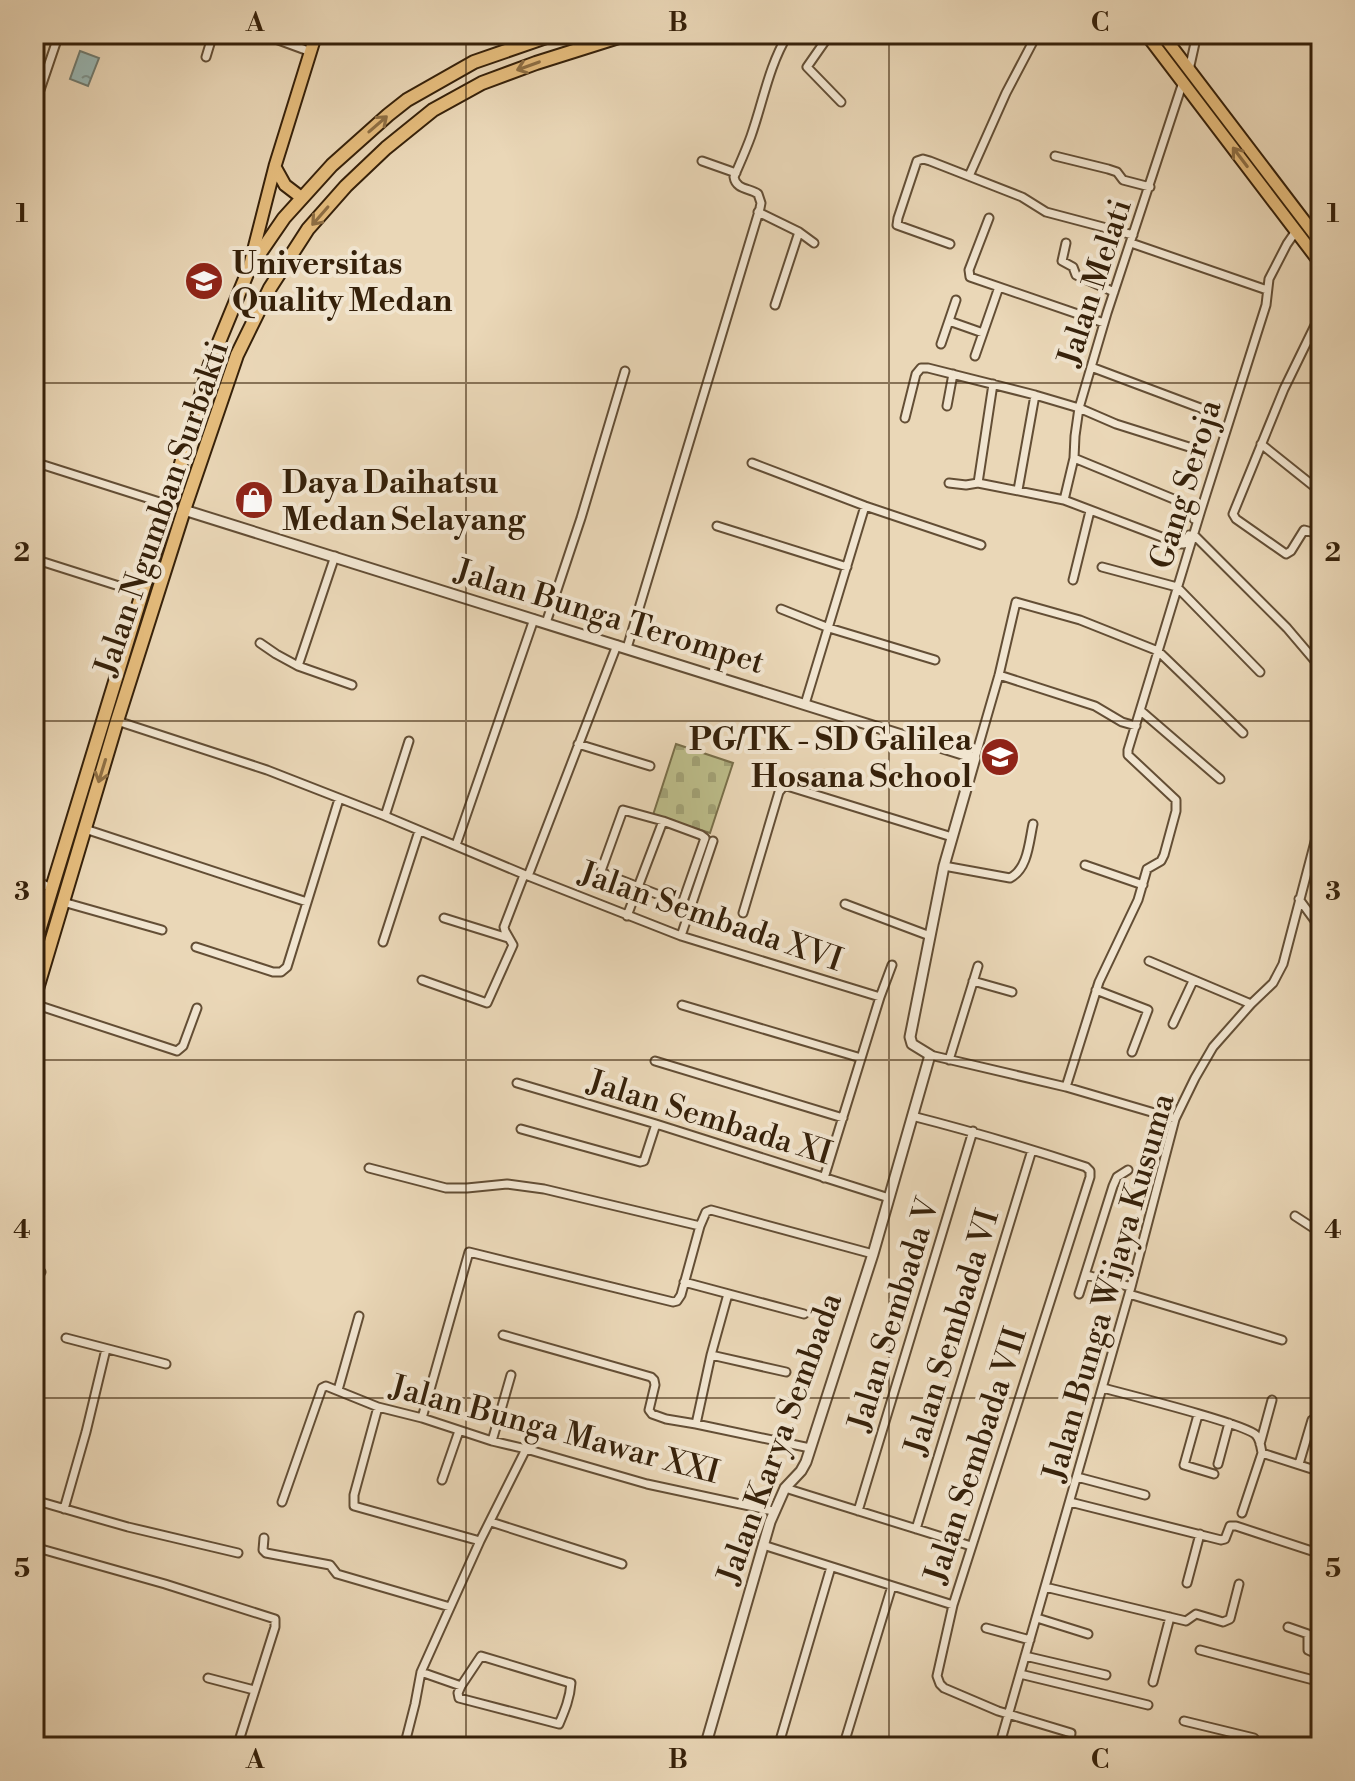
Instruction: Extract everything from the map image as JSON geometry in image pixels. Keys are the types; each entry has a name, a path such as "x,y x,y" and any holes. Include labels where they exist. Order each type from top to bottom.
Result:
{"highway":[{"name":"Jalan Ngumban Surbakti","path":"34,947 210,364 249,269 272,233 332,165 407,100 474,62 555,34"},
{"name":"Jalan Ngumban Surbakti","path":"34,1002 117,721 184,510 237,355 263,301 308,229 346,186 433,110 482,83 601,38 628,34"}],"main road":[{"path":"249,269 275,166 316,34"},
{"path":"1146,34 1272,190 1321,243"},
{"path":"1162,34 1321,264"},
{"path":"275,166 285,185 302,198"}],"street":[{"path":"34,89 40,90 59,34"},
{"path":"206,57 213,34"},
{"path":"262,34 311,52"},
{"path":"422,980 487,1003 512,947 513,943 504,927 578,744 622,647 761,203 758,194 737,185 734,177 751,135 768,75 788,34"},
{"path":"830,34 807,67 841,102"},
{"path":"969,176 1006,93 1037,34"},
{"path":"1189,70 1197,34"},
{"name":"Jalan Melati","path":"1064,500 1074,458 1079,408 1183,82"},
{"path":"1055,156 1108,169 1117,172 1123,180 1150,187"},
{"path":"702,161 736,173"},
{"path":"950,244 897,224 917,161 930,161 1022,197 1046,212 1132,239 1267,290"},
{"path":"758,212 814,243"},
{"path":"989,218 969,273 972,278 1104,323"},
{"name":"Gang Seroja","path":"1143,885 1146,872 1163,858 1176,811 1176,800 1128,755 1128,750 1266,305 1269,279 1296,231"},
{"path":"775,305 799,232"},
{"path":"1066,243 1062,261 1073,267 1076,275 1114,292"},
{"path":"975,356 999,287"},
{"path":"941,344 956,300"},
{"path":"1321,313 1284,389 1234,517 1284,553 1289,553 1304,530 1315,533 1321,542"},
{"path":"949,321 983,333"},
{"path":"1091,367 1203,409"},
{"path":"905,418 916,374 921,368 1035,395 1189,447"},
{"path":"546,623 625,371"},
{"path":"947,406 953,374"},
{"path":"978,483 993,384"},
{"path":"1018,490 1035,395"},
{"path":"1261,444 1321,492"},
{"path":"949,483 978,483 1064,500 1184,544 1187,541 1196,510 1193,507 1074,458"},
{"path":"34,462 169,505"},
{"path":"752,463 981,545"},
{"path":"805,704 865,506"},
{"name":"Jalan Bunga Terompet","path":"184,510 975,758"},
{"path":"1073,580 1090,511"},
{"path":"717,526 847,567"},
{"path":"1193,534 1287,628 1321,668"},
{"path":"298,666 335,556"},
{"path":"34,582 37,560 141,593"},
{"path":"1102,567 1177,587 1260,672"},
{"path":"1175,1119 1066,1087 930,1055 912,1044 910,1037 944,866 999,675 1016,602 1080,620 1158,651 1243,733"},
{"path":"781,609 829,628 935,660"},
{"path":"456,845 534,619"},
{"path":"260,643 298,666 352,685"},
{"path":"999,675 1095,706 1122,722 1136,726"},
{"path":"1141,711 1220,779"},
{"name":"Jalan Sembada XVI","path":"117,721 267,770 681,936 880,997"},
{"path":"385,816 409,741"},
{"path":"578,744 650,766"},
{"path":"743,913 783,787 952,837"},
{"path":"196,947 273,972 281,972 287,967 339,799"},
{"path":"626,810 663,821 705,838 681,903 639,886 601,871 621,812 626,810"},
{"name":"Jalan Bunga Wijaya Kusuma","path":"999,1747 1103,1388 1175,1119 1213,1047 1273,983 1283,964 1321,819"},
{"path":"627,916 663,821"},
{"path":"944,866 1010,878 1023,867 1033,824"},
{"path":"85,829 307,902"},
{"path":"383,942 419,831"},
{"path":"681,936 713,841"},
{"path":"1066,1087 1096,990 1143,885 1085,865"},
{"path":"34,879 52,889"},
{"path":"1299,899 1321,929"},
{"path":"63,902 162,930"},
{"path":"845,904 930,936"},
{"path":"444,918 508,938"},
{"path":"1149,961 1251,1004"},
{"path":"824,1178 892,965"},
{"path":"949,1060 978,966"},
{"path":"973,981 1012,992"},
{"path":"1173,1024 1193,981"},
{"path":"1096,990 1148,1010 1132,1052"},
{"path":"34,1002 177,1051 183,1046 197,1008"},
{"path":"682,1005 861,1058"},
{"name":"Jalan Karya Sembada","path":"705,1747 773,1511 785,1488 801,1471 810,1448 873,1254 930,1055"},
{"path":"655,1061 843,1118"},
{"name":"Jalan Sembada XI","path":"517,1083 889,1198"},
{"path":"912,1116 1032,1150"},
{"path":"521,1129 640,1162 644,1161 656,1124"},
{"name":"Jalan Sembada V","path":"858,1511 973,1131"},
{"name":"Jalan Sembada VII","path":"763,1545 953,1605 1090,1177 1086,1167 1032,1150"},
{"name":"Jalan Sembada VI","path":"916,1529 1032,1150"},
{"path":"369,1168 446,1188 507,1184 544,1189 700,1226"},
{"path":"1079,1294 1113,1186 1117,1177 1128,1170"},
{"path":"422,1418 469,1252 673,1302 678,1299 706,1212 717,1210 807,1238 873,1254"},
{"path":"1295,1216 1321,1233"},
{"path":"1086,1275 1282,1340"},
{"path":"684,1282 804,1314"},
{"path":"696,1424 728,1294"},
{"path":"338,1390 359,1316"},
{"path":"503,1335 651,1377 655,1385 650,1412 666,1419 810,1448"},
{"path":"66,1338 166,1364"},
{"path":"64,1509 106,1349"},
{"path":"711,1355 786,1372"},
{"path":"492,1441 511,1375"},
{"name":"Jalan Bunga Mawar XXI","path":"282,1502 322,1388 326,1386 378,1407 492,1441 647,1484 773,1511"},
{"path":"1103,1388 1254,1432 1261,1448 1321,1472"},
{"path":"1242,1513 1272,1400"},
{"path":"378,1407 354,1495 354,1506 480,1541"},
{"path":"1198,1415 1184,1465 1214,1474"},
{"path":"1299,1464 1312,1420"},
{"path":"1218,1464 1229,1423"},
{"path":"442,1480 459,1431"},
{"path":"404,1747 421,1672 480,1541 526,1449"},
{"path":"1077,1477 1145,1495"},
{"path":"785,1488 971,1546"},
{"path":"34,1500 128,1527 238,1553"},
{"path":"1070,1502 1223,1540 1232,1525 1321,1554"},
{"path":"491,1522 622,1564"},
{"path":"1187,1583 1200,1534"},
{"path":"264,1538 263,1550 266,1553 330,1565 337,1574 450,1607"},
{"path":"34,1547 275,1619 237,1747"},
{"path":"778,1747 831,1567"},
{"path":"1045,1587 1186,1621 1196,1614 1227,1622 1239,1584"},
{"path":"843,1747 892,1586"},
{"path":"953,1605 937,1676 940,1684 1009,1714 1071,1733 1069,1747"},
{"path":"1153,1682 1170,1617"},
{"path":"1037,1618 1088,1634"},
{"path":"1288,1627 1308,1634 1308,1650 1321,1656"},
{"path":"986,1628 1030,1640"},
{"path":"1200,1650 1321,1682"},
{"path":"481,1656 571,1683 569,1701 559,1724 459,1698 461,1686 481,1656"},
{"path":"1025,1656 1106,1675"},
{"path":"421,1672 461,1686"},
{"path":"1020,1674 1148,1705"},
{"path":"208,1678 254,1690"},
{"path":"1184,1721 1254,1738 1257,1747"}],"green space":[{"path":"676,744 733,763 710,833 653,815"}],"water":[{"path":"80,51 99,58 88,86 70,79"}],"place":[{"name":"Universitas Quality Medan","path":"204,281"},
{"name":"Daya Daihatsu Medan Selayang","path":"254,500"},
{"name":"PG/TK - SD Galilea Hosana School","path":"1000,757"}]}
